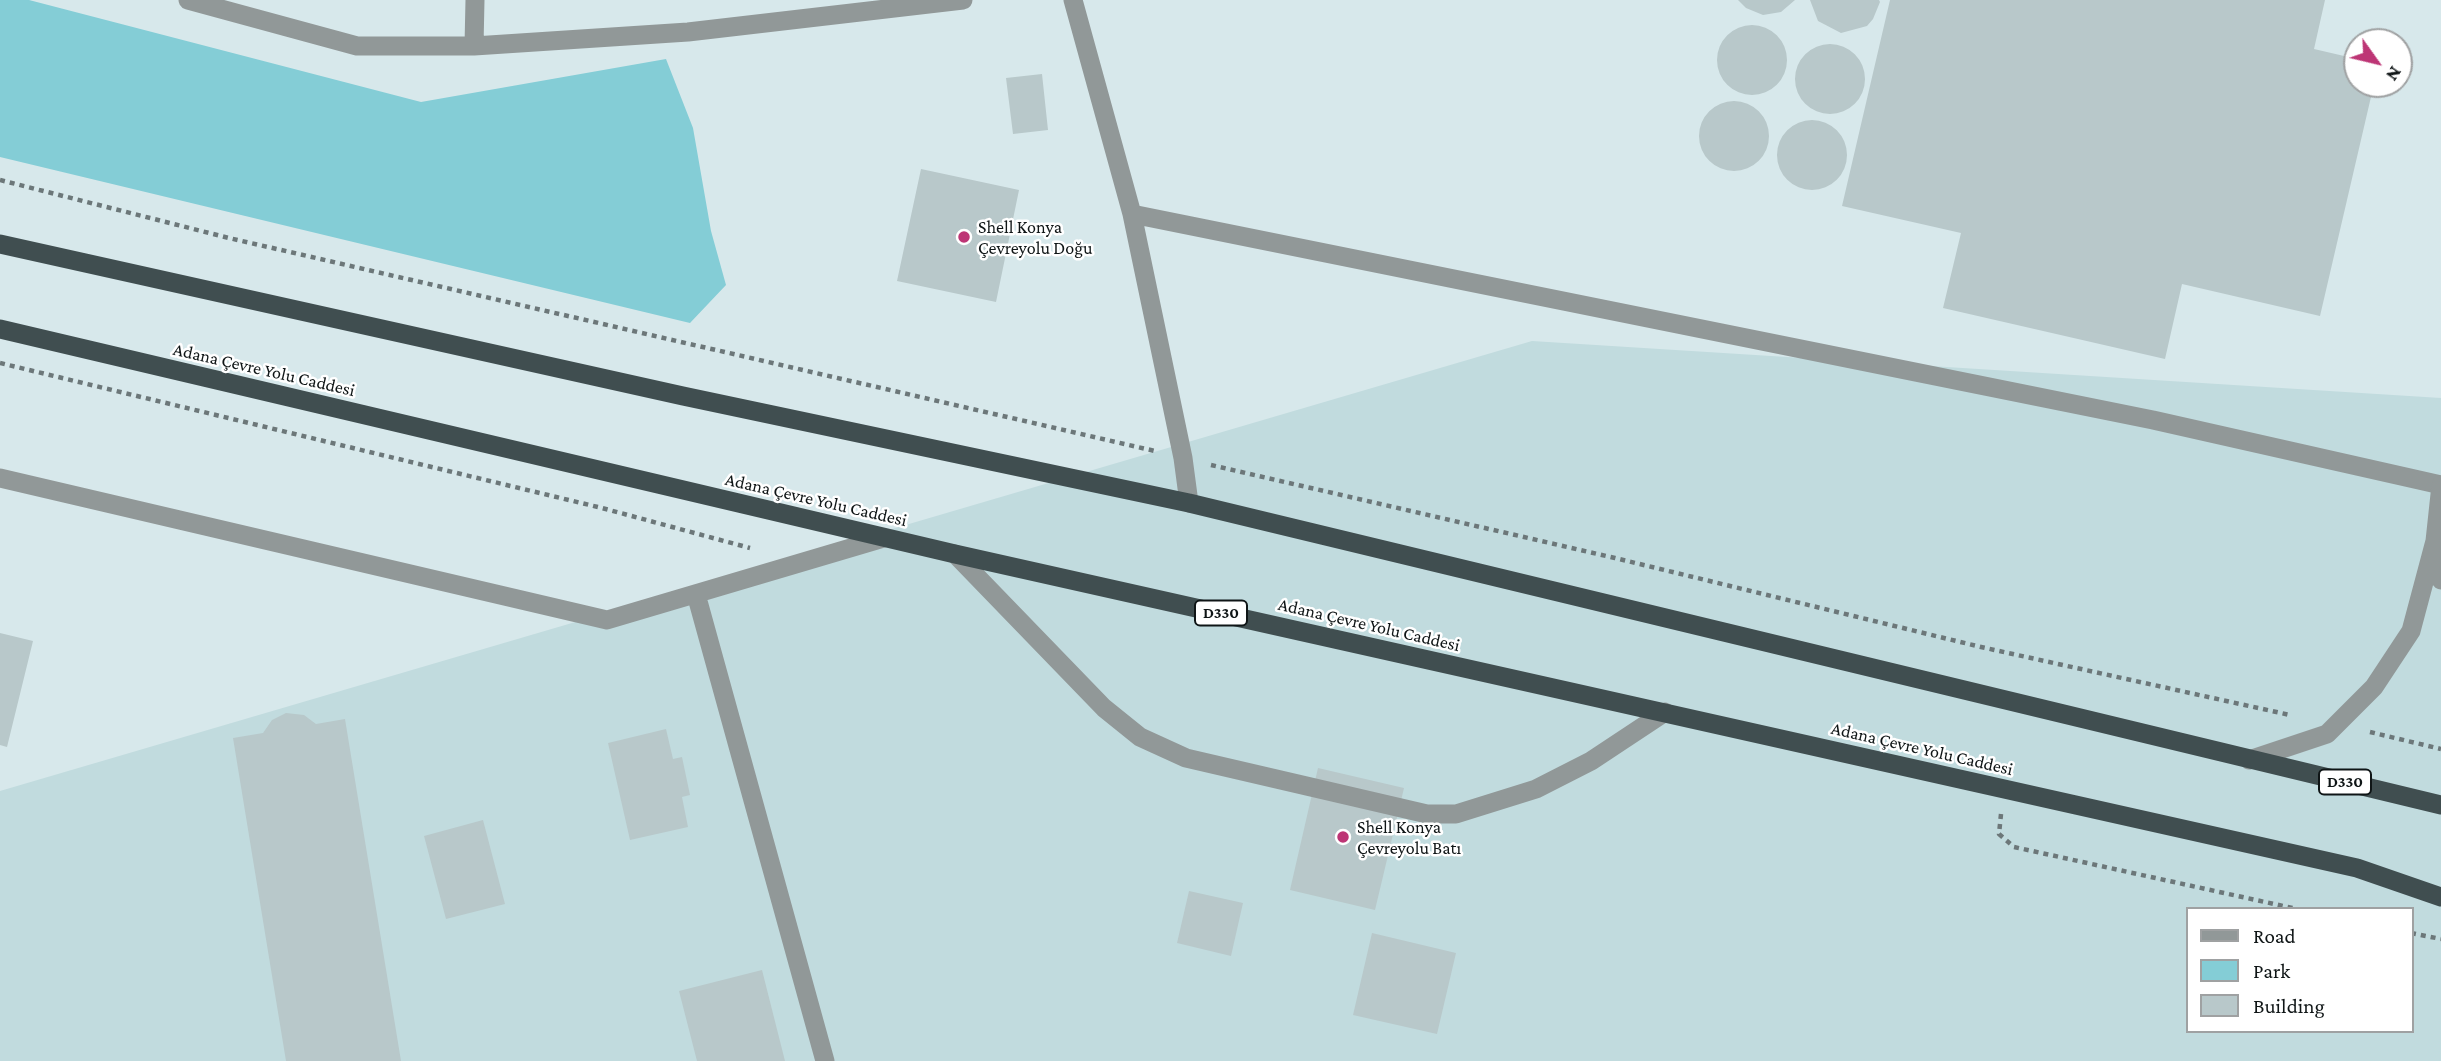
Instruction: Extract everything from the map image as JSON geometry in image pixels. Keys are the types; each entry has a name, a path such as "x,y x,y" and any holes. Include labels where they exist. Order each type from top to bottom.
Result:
{"highway":[{"name":"D330","path":"0,244 656,390 1189,503 2441,805"},
{"name":"Adana Çevre Yolu Caddesi","path":"0,329 884,538 2357,868 2441,897"}],"street":[{"path":"188,0 357,46 474,46 688,32 963,0"},
{"path":"474,46 475,0"},
{"path":"1073,0 1132,214 1183,458 1189,503"},
{"path":"1132,214 2153,419 2441,485 2435,541 2410,631 2374,687 2326,734 2249,760"},
{"path":"0,478 607,620 884,538"},
{"path":"2435,541 2441,580"},
{"path":"956,554 1104,708 1140,737 1186,758 1427,814 1456,814 1536,789 1591,761 1665,712"},
{"path":"696,594 825,1061"}],"path":[{"path":"0,180 229,238 790,365 1615,558 1980,647 2441,749"},
{"path":"0,363 602,508 802,562"},
{"path":"2005,789 1999,834 2014,847 2288,907"},
{"path":"2413,933 2441,939"}],"shaded area":[{"path":"1532,341 2441,398 2441,1061 0,1061 0,791"}],"green space":[{"path":"0,0 29,0 421,102 666,59 693,128 711,231 726,285 690,323 0,157"}],"building":[{"path":"1738,0 1795,0 1781,12 1763,15 1746,8"},
{"path":"1810,0 1880,2 1867,26 1841,33 1818,21"},
{"path":"1890,0 2325,0 2314,49 2343,56 2343,98 2371,98 2320,316 2182,284 2165,359 1943,308 1961,233 1842,206"},
{"path":"1752,25 1777,35 1787,60 1777,85 1752,95 1727,85 1717,60 1727,35"},
{"path":"1830,44 1855,54 1865,79 1855,104 1830,114 1805,104 1795,79 1805,54"},
{"path":"1042,74 1048,130 1013,134 1006,78"},
{"path":"1734,101 1759,111 1769,136 1759,161 1734,171 1709,161 1699,136 1709,111"},
{"path":"1812,120 1837,130 1847,155 1837,180 1812,190 1787,180 1777,155 1787,130"},
{"path":"921,169 1019,190 996,302 897,281"},
{"path":"0,633 33,641 7,747 0,745"},
{"path":"286,713 304,715 316,724 345,719 401,1061 286,1061 233,738 263,733 272,720"},
{"path":"666,729 673,759 682,757 690,795 682,797 688,827 630,840 608,743"},
{"path":"1318,768 1404,788 1375,910 1290,890"},
{"path":"483,820 505,904 446,919 424,836"},
{"path":"1189,891 1243,903 1231,956 1177,943"},
{"path":"1372,933 1456,953 1437,1034 1353,1015"},
{"path":"762,970 785,1061 697,1061 679,991"}],"place":[{"name":"Shell Konya Çevreyolu Doğu","path":"964,237"},
{"name":"Shell Konya Çevreyolu Batı","path":"1343,837"}]}
